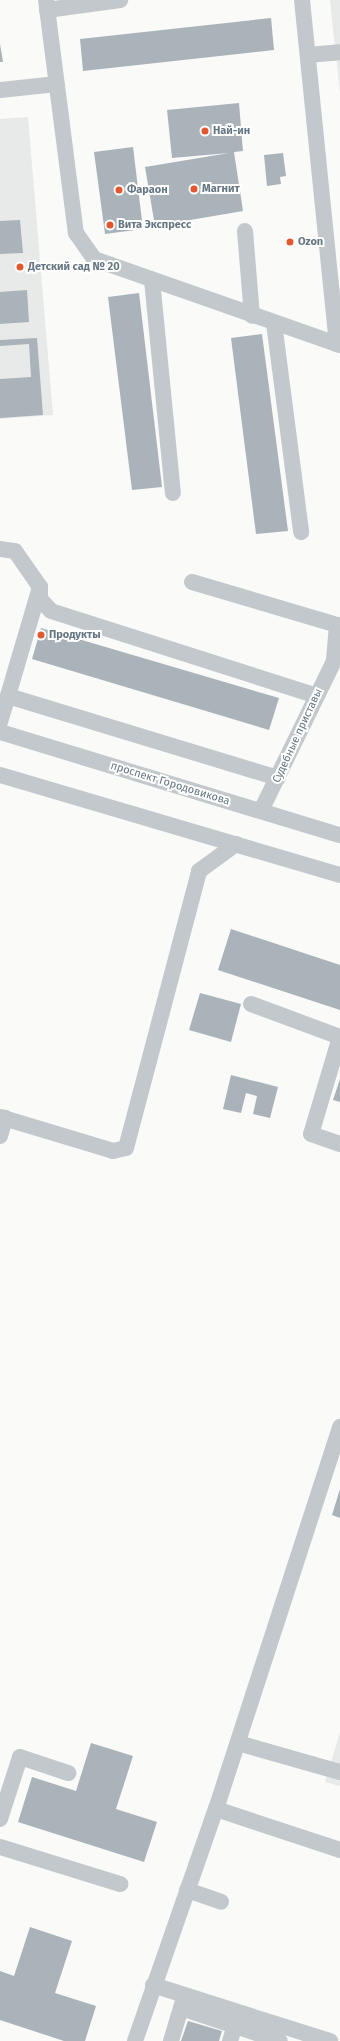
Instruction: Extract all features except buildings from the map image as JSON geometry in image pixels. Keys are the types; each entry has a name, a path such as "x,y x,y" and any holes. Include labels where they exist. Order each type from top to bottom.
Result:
{"street":[{"path":"120,0 47,5 76,233 94,259 252,316 339,344 302,0"},
{"path":"308,55 340,52"},
{"path":"0,90 57,84"},
{"path":"245,231 252,316"},
{"path":"152,280 173,493"},
{"path":"274,323 301,532"},
{"path":"0,549 14,551 40,587 40,599 51,611 317,696"},
{"path":"192,582 337,625 337,662"},
{"path":"0,722 40,587"},
{"name":"Судебные приставы","path":"261,811 317,696 337,662"},
{"path":"8,696 278,778"},
{"name":"проспект Городовикова","path":"0,732 340,835"},
{"path":"0,775 340,875"},
{"path":"0,1136 2,1118 113,1151 126,1148 199,871 236,844"},
{"path":"251,1004 340,1037 311,1134 340,1144"},
{"path":"135,2041 153,1985 216,1809 340,1427"},
{"path":"238,1743 340,1772"},
{"path":"0,1819 20,1757 68,1773"},
{"path":"216,1809 340,1850"},
{"path":"0,1847 120,1884"},
{"path":"187,1890 221,1902"},
{"path":"153,1985 235,2026 280,2041"},
{"path":"171,2041 183,2001"},
{"path":"183,2001 330,2041"},
{"path":"230,2041 235,2026"}],"shaded area":[{"path":"330,0 340,0 340,93 332,20"},
{"name":"Детский сад № 20","path":"28,117 53,415 0,419 0,119"},
{"path":"340,1732 340,1786 325,1782"}],"place":[{"name":"Най-ин","path":"205,131"},
{"name":"Магнит","path":"194,189"},
{"name":"Фараон","path":"119,190"},
{"name":"Вита Экспресс","path":"110,225"},
{"name":"Ozon","path":"290,242"},
{"name":"Детский сад № 20","path":"20,267"},
{"name":"Продукты","path":"41,635"}]}
